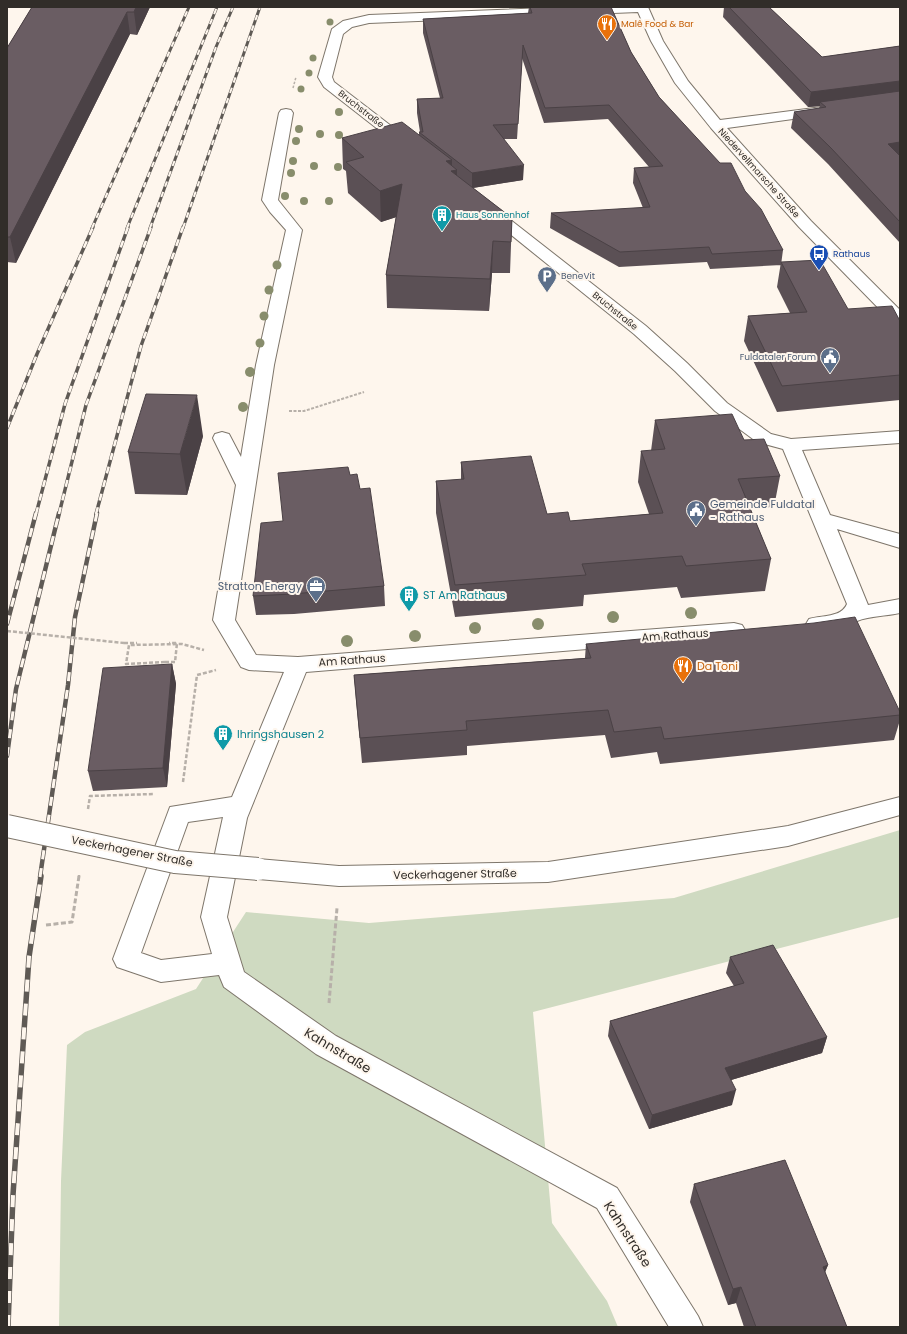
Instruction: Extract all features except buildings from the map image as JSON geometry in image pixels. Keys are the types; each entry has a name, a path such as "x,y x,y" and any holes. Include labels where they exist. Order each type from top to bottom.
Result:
{"street":[{"name":"Bruchstraße","path":"421,156 329,84 325,77 337,32 348,24 370,13 642,8"},
{"name":"Niedervellmarsche Straße","path":"642,8 657,41 682,83 716,125 805,224 900,320"},
{"path":"716,125 839,109"},
{"path":"249,662 224,620 258,412 277,307 294,230 291,224 272,206 270,200 286,113"},
{"name":"Bruchstraße","path":"476,200 640,330 681,367 721,407 764,438 791,445"},
{"path":"853,615 858,604 855,594 791,445 900,437"},
{"path":"222,438 246,486"},
{"path":"823,520 900,541"},
{"path":"801,625 841,621 853,615 900,606"},
{"name":"Am Rathaus","path":"249,662 298,665 753,629"},
{"name":"Kahnstraße","path":"298,665 235,818 214,917 233,979 326,1046 607,1198 687,1327"},
{"path":"228,963 161,971 126,959 179,814 240,805"},
{"name":"Veckerhagener Straße","path":"7,826 176,862 339,876 548,872 788,836 900,806"}],"path":[{"path":"258,412 304,411 364,392"},
{"path":"7,631 124,643 177,643 175,662 126,664 128,645 135,645 182,644"},
{"path":"183,786 197,675 249,662"},
{"path":"88,812 90,796 159,794"},
{"path":"46,925 72,922 80,867"},
{"path":"329,1005 335,925"}],"green space":[{"path":"900,830 900,917 533,1012 552,1223 607,1301 618,1327 59,1327 61,1181 67,1045 85,1032 196,989 246,912 369,923 674,898"}],"railway":[{"path":"92,228 189,7"},
{"path":"127,228 217,7"},
{"path":"150,228 216,47 233,7"},
{"path":"183,228 260,7"},
{"path":"7,428 37,354 93,227"},
{"path":"36,514 65,404 128,227"},
{"path":"59,514 86,405 151,227"},
{"path":"96,514 141,346 183,227"},
{"path":"7,624 36,513"},
{"path":"7,756 16,689 59,513"},
{"path":"40,877 68,685 75,617 97,513"},
{"path":"8,1327 13,1195 29,957 41,876"}],"place":[{"name":"Malê Food & Bar","path":"607,41"},
{"name":"Haus Sonnenhof","path":"442,232"},
{"name":"Rathaus","path":"819,271"},
{"name":"BeneVit","path":"547,293"},
{"name":"Fuldataler Forum","path":"830,374"},
{"name":"Gemeinde Fuldatal - Rathaus","path":"696,527"},
{"name":"Stratton Energy","path":"316,603"},
{"name":"ST Am Rathaus","path":"409,612"},
{"name":"Da Toni","path":"683,683"},
{"name":"Ihringshausen 2","path":"223,751"}]}
